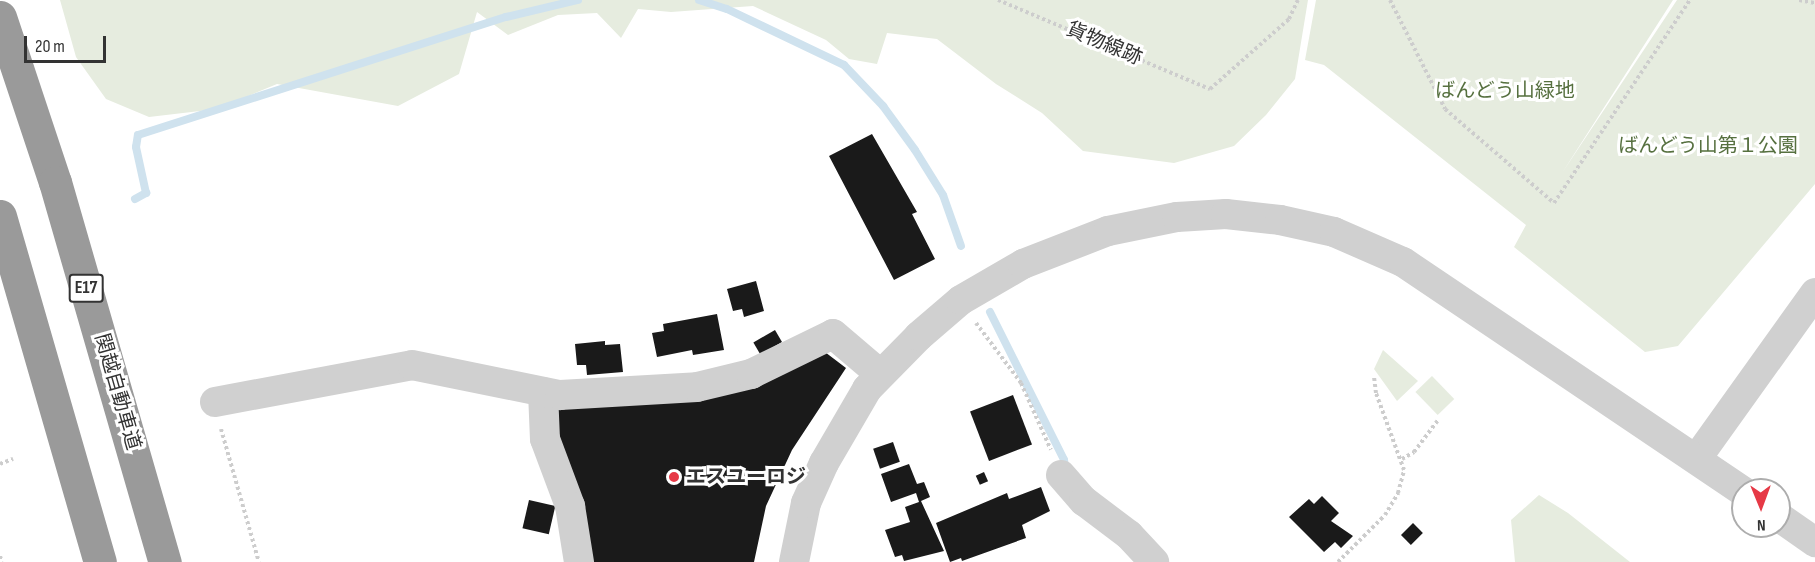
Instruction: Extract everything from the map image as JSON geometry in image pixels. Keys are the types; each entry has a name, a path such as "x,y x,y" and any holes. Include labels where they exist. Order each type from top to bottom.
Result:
{"highway":[{"name":"関越自動車道","path":"0,17 55,182 165,562"},
{"path":"0,216 100,562"}],"street":[{"path":"794,562 806,503 824,463 867,389 880,374 961,300 1023,264 1108,231 1177,217 1226,214 1280,220 1334,232 1403,262 1731,482"},
{"path":"1697,458 1815,293"},
{"path":"215,402 412,365 560,395 697,387 751,374 833,334 880,374"},
{"path":"543,392 544,439 570,506 579,562"},
{"path":"1061,475 1083,501 1129,535 1154,562"},
{"path":"1791,525 1815,542"}],"path":[{"name":"貨物線跡","path":"998,0 1210,89 1289,19 1298,0"},
{"path":"1390,0 1445,108 1554,202 1690,0"},
{"path":"1799,0 1815,3"},
{"path":"961,300 1021,383 1061,475"},
{"path":"1338,562 1384,515 1398,493 1402,459 1376,393 1374,376"},
{"path":"215,402 259,562"},
{"path":"1402,459 1421,445 1438,420"},
{"path":"0,464 13,459"},
{"path":"0,556 2,562"}],"green space":[{"path":"60,0 1308,0 1295,79 1266,115 1234,146 1174,163 1083,151 1042,113 996,84 937,39 887,33 877,64 849,59 826,40 753,6 671,12 638,9 621,38 597,13 558,15 508,35 477,12 459,74 398,106 277,84 217,109 149,117 106,99 76,57"},
{"path":"1316,0 1673,0 1562,173 1677,0 1815,0 1815,184 1678,346 1645,352 1514,247 1526,225 1324,65 1305,60"},
{"path":"1383,350 1418,381 1397,401 1374,369"},
{"path":"1432,376 1454,399 1438,415 1415,392"},
{"path":"1539,495 1568,513 1630,562 1515,562 1511,520"}],"building":[{"path":"872,134 917,212 912,214 935,259 894,280 829,156"},
{"path":"756,281 764,311 744,317 742,309 733,311 727,289"},
{"path":"717,314 724,350 693,355 692,350 657,357 652,333 664,331 663,324"},
{"path":"775,330 782,342 760,355 753,342"},
{"path":"605,341 605,345 620,344 623,372 587,375 586,365 577,365 575,344"},
{"name":"エスユーロジ","path":"821,349 846,368 792,450 766,506 754,562 587,562 546,418 554,409"},
{"path":"1013,395 1032,444 989,461 970,411"},
{"path":"893,442 900,462 880,469 873,449"},
{"path":"909,464 917,484 924,482 930,497 921,501 944,551 904,561 902,555 895,557 885,530 910,522 905,507 919,502 916,493 891,502 881,474"},
{"path":"984,472 988,481 980,485 976,476"},
{"path":"1041,487 1050,511 1022,525 1026,538 962,561 961,558 950,562 936,523 1007,493 1009,499"},
{"path":"1322,496 1339,513 1331,521 1353,536 1341,548 1335,542 1324,552 1289,517 1309,499 1314,504"},
{"path":"529,500 555,506 549,534 522,528"},
{"path":"1413,523 1423,533 1411,545 1401,535"}],"waterway":[{"path":"135,199 146,193 136,147 138,135 506,17 578,0"},
{"path":"699,0 727,9 844,65 883,106 915,150 943,195 961,246"},
{"path":"990,312 1064,460 1066,472"}],"place":[{"name":"エスユーロジ","path":"674,477"}],"park label":[{"name":"ばんどう山緑地","path":"1505,91"},
{"name":"ばんどう山第１公園","path":"1708,146"}]}
